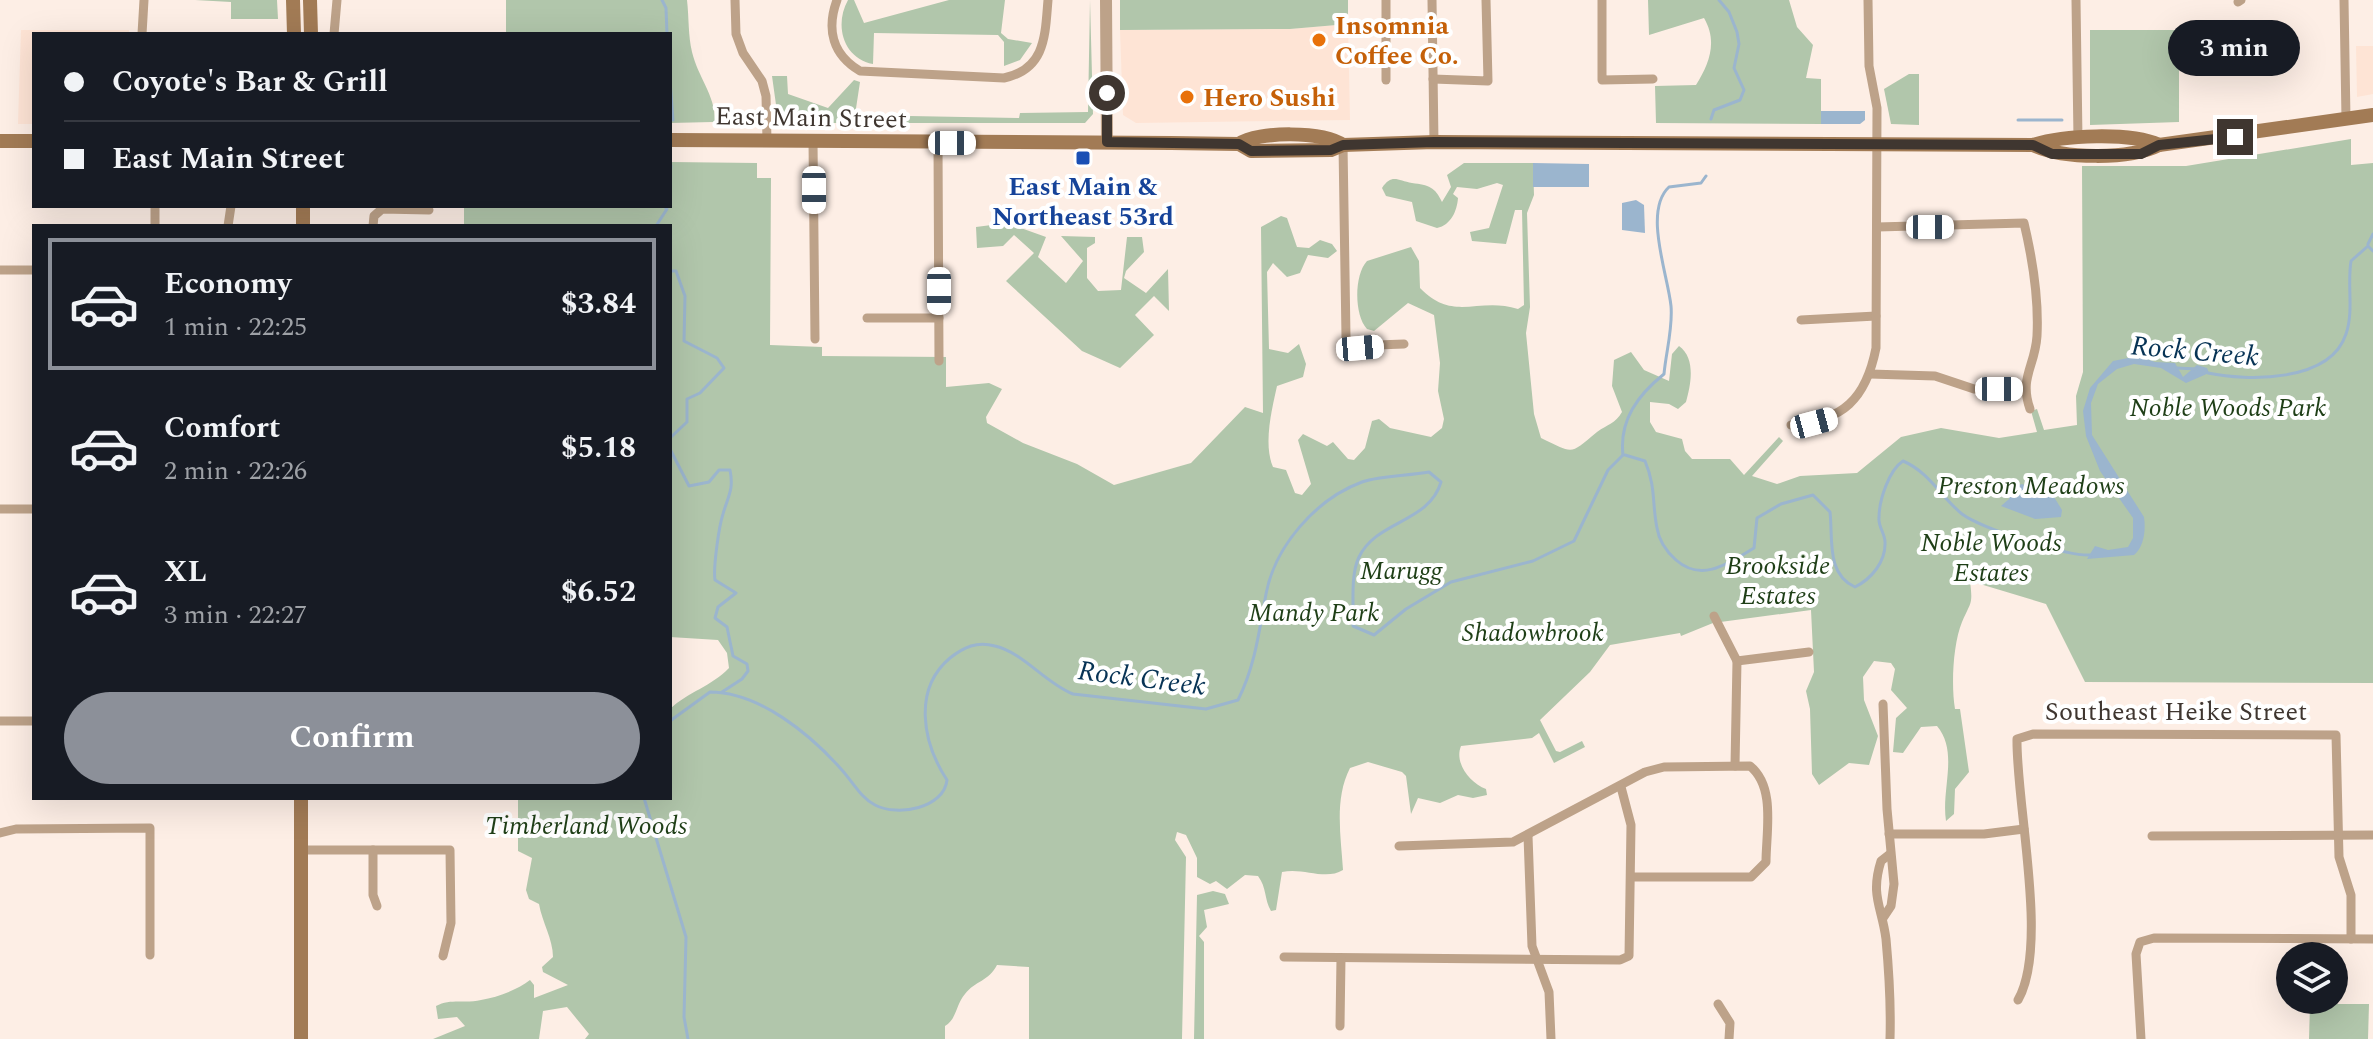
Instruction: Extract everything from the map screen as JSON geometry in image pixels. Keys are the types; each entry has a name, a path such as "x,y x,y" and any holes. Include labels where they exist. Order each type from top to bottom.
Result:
{"main road":[{"path":"293,0 294,32"},
{"path":"310,0 311,32"},
{"name":"East Main Street","path":"2033,145 2052,154 2141,154 2159,145 2373,115"},
{"name":"East Main Street","path":"672,140 1239,144 1250,136 1330,136 1343,145 1434,142 2033,145 2051,139 2143,138 2159,145"},
{"path":"0,141 32,141"},
{"path":"301,800 301,1039"}],"street":[{"path":"142,32 144,0"},
{"path":"334,32 337,0"},
{"path":"735,0 736,34 743,53 762,81 766,96 767,141"},
{"path":"837,0 833,11 834,47 844,61 860,71 1004,78 1030,67 1042,51 1048,0"},
{"path":"1106,0 1107,142"},
{"path":"1386,0 1386,80"},
{"path":"1432,0 1434,142"},
{"path":"1433,79 1488,81 1486,0"},
{"path":"1602,0 1602,80 1653,79"},
{"path":"1791,425 1832,418 1846,409 1870,374 1876,348 1877,100 1868,56 1868,0"},
{"path":"2076,0 2078,139"},
{"path":"2344,0 2346,119"},
{"path":"813,141 815,339"},
{"path":"938,143 939,361"},
{"path":"1343,145 1344,320 1350,346 1404,344"},
{"path":"373,224 374,216 382,209 429,210"},
{"path":"1877,227 2024,223 2036,277 2037,336 2023,388 2030,409"},
{"path":"0,270 32,270"},
{"path":"1801,320 1876,316"},
{"path":"867,318 939,318"},
{"path":"1870,374 1935,376 1974,389 2023,388"},
{"path":"0,509 32,509"},
{"path":"1714,616 1737,661 1735,766"},
{"path":"1737,661 1809,652"},
{"path":"1883,704 1890,854 1894,863 1891,906 1883,918"},
{"path":"0,721 32,721"},
{"name":"Southeast Heike Street","path":"2024,829 2017,739 2049,734 2336,735 2338,835"},
{"path":"1399,846 1498,845 1528,836 1645,772 1664,767 1750,766 1758,772 1766,786 1766,862 1760,872 1751,877 1631,877"},
{"path":"1284,957 1620,960 1629,956 1631,825 1621,787"},
{"path":"0,833 16,829 150,828 150,955"},
{"path":"1889,834 1984,834 2024,829 2028,863 2029,980 2018,1000"},
{"path":"2338,835 2339,857 2351,895 2351,939"},
{"path":"2152,836 2373,835"},
{"path":"1528,836 1531,933 1549,992 1551,1039"},
{"path":"301,850 450,850 451,923 443,956"},
{"path":"373,850 373,895 377,906"},
{"path":"1890,854 1881,861 1875,880 1875,900 1883,918 1890,1039"},
{"path":"2141,1039 2136,954 2140,942 2154,938 2373,939"},
{"path":"1340,1026 1341,958"},
{"path":"1718,1004 1730,1023 1729,1039"}],"shaded area":[{"path":"1348,24 1350,120 1136,123 1123,115 1120,30 1290,29"},
{"path":"21,30 129,30 32,32 32,124 18,124"},
{"path":"2356,46 2373,46 2373,94 2357,97"}],"green space":[{"path":"195,0 277,0 278,19 231,19 231,2"},
{"path":"506,0 687,0 692,52 712,102 715,120 756,121 672,123 672,32 506,32"},
{"path":"848,0 854,0 864,23 949,0 1005,0 1001,33 1008,39 1032,43 1020,60 1004,66 1004,42 998,35 874,33 873,64 854,55 844,39 842,20"},
{"path":"1090,0 1093,114 1085,123 784,123 778,119 772,76 787,76 788,94 828,108 854,80 860,82 855,115 1019,118 1020,113 1088,112"},
{"path":"1120,0 1348,0 1348,24 1290,29 1120,30"},
{"path":"1648,0 1789,0 1797,27 1813,45 1806,78 1821,79 1821,124 1656,123 1655,86 1696,85 1708,61 1711,44 1704,18 1649,35"},
{"path":"2090,30 2179,30 2179,122 2090,125"},
{"path":"1909,74 1919,74 1919,125 1891,124 1884,89"},
{"path":"2351,139 2351,165 2373,163 2373,683 2085,682 2046,604 1970,581 1971,599 1959,631 1953,677 1955,709 1960,709 1969,772 1955,789 1954,814 1946,821 1947,747 1937,726 1921,727 1903,753 1893,752 1896,718 1907,708 1891,690 1895,669 1891,663 1874,661 1863,677 1864,700 1878,736 1869,765 1849,763 1819,785 1812,774 1810,709 1806,691 1814,672 1811,610 1713,623 1681,636 1680,633 1610,645 1590,672 1540,720 1556,751 1582,741 1585,747 1554,763 1539,733 1532,738 1461,746 1462,765 1469,777 1486,789 1487,795 1473,798 1458,795 1440,803 1418,798 1411,814 1406,776 1402,772 1368,762 1350,768 1340,805 1343,870 1329,874 1282,872 1276,910 1271,911 1258,876 1245,875 1227,889 1216,881 1210,884 1197,877 1197,858 1186,835 1177,832 1175,840 1186,857 1182,1039 1029,1039 1029,967 997,965 962,998 945,1026 945,1039 585,1039 589,1034 567,1007 543,1011 539,1039 433,1039 465,1026 457,1017 438,1019 436,1006 494,997 530,980 534,985 534,998 568,985 543,972 542,967 553,957 553,950 539,904 529,899 526,890 532,858 518,851 518,800 672,800 672,707 729,668 727,653 718,640 672,637 672,224 464,224 464,208 672,208 672,162 757,163 757,178 771,178 770,345 822,347 822,356 946,357 946,387 989,383 1002,389 986,417 987,423 1023,443 1077,464 1114,485 1191,463 1245,407 1263,413 1261,227 1281,216 1287,218 1297,247 1309,248 1320,240 1332,244 1337,251 1328,258 1308,255 1300,273 1287,277 1273,263 1267,272 1269,349 1288,353 1299,344 1306,364 1303,377 1277,386 1269,426 1270,458 1273,467 1286,470 1295,493 1302,495 1311,484 1298,440 1303,434 1327,446 1333,442 1348,459 1354,460 1365,448 1372,421 1379,419 1390,428 1431,437 1442,428 1444,419 1438,391 1440,363 1434,315 1408,303 1374,331 1367,329 1360,314 1357,295 1360,276 1367,261 1411,247 1419,261 1420,288 1432,298 1455,307 1491,305 1518,309 1524,305 1522,210 1515,210 1506,244 1472,241 1470,232 1489,228 1503,185 1497,183 1477,189 1457,187 1453,194 1458,198 1455,212 1450,221 1437,228 1416,221 1412,202 1386,196 1382,188 1392,179 1423,185 1434,190 1442,202 1451,187 1447,175 1464,163 1533,163 1534,195 1527,213 1530,307 1526,333 1534,414 1541,438 1571,450 1581,445 1622,412 1612,386 1614,360 1631,352 1644,370 1669,381 1672,354 1679,346 1690,364 1686,402 1678,409 1669,404 1650,402 1650,422 1656,432 1682,439 1685,451 1692,459 1730,459 1744,475 1779,437 1783,441 1752,476 1777,484 1800,476 1857,473 1901,437 1941,428 1999,438 2037,432 2031,411 2037,409 2044,430 2077,425 2076,396 2083,372 2082,166 2186,166"},
{"path":"1007,223 1046,237 1038,257 1066,283 1083,261 1061,236 1095,237 1095,243 1087,248 1087,278 1098,291 1121,290 1127,237 1142,237 1144,252 1126,271 1124,278 1146,293 1168,269 1169,311 1154,296 1135,315 1154,335 1120,368 1082,351 1006,281 1034,253 1014,235 1003,246 977,248 976,227"},
{"path":"1213,891 1225,894 1229,904 1204,910 1207,927 1199,936 1204,942 1204,1039 1194,1039 1197,895"},
{"path":"2348,1004 2369,1004 2368,1039 2309,1039 2310,1014 2348,1014"}],"water":[{"path":"1821,111 1865,111 1865,120 1860,124 1821,124"},
{"path":"1533,163 1589,164 1589,187 1533,187"},
{"path":"1636,200 1644,205 1645,233 1622,230 1622,203"},
{"path":"2138,356 2155,362 2175,363 2183,377 2197,365 2207,368 2209,373 2186,383 2161,368 2134,364 2117,369 2098,384 2091,403 2092,435 2144,517 2145,527 2142,543 2134,555 2087,559 2095,546 2108,550 2128,547 2133,538 2133,518 2100,471 2086,436 2083,411 2090,388 2113,361"},
{"path":"2022,484 2033,489 2048,487 2062,510 2061,517 2035,519 2001,506 2009,499 2013,487"}],"waterway":[{"path":"662,0 666,8 667,32"},
{"path":"1711,119 1714,110 1740,100 1744,90 1734,68 1739,44 1737,32 1729,12 1719,0"},
{"path":"672,107 673,120"},
{"path":"2018,120 2062,120"},
{"path":"1623,455 1624,431 1632,409 1664,374 1671,314 1657,227 1661,198 1669,187 1701,183 1706,176"},
{"path":"657,224 666,208"},
{"path":"2368,244 2373,234"},
{"name":"Rock Creek","path":"2208,373 2244,377 2286,375 2323,362 2337,350 2346,334 2350,316 2351,261 2368,246 2373,251"},
{"path":"672,271 676,271 685,296 684,341 717,358 724,368 700,393 687,399 687,422 672,436"},
{"name":"Rock Creek","path":"2177,368 2197,369"},
{"path":"672,453 689,486 709,482 719,470 730,470 731,488 720,528 715,580 736,593 718,607 715,618 727,627 733,656 747,664 748,671 742,679 722,692"},
{"name":"Rock Creek","path":"672,720 710,692 747,699 799,729 870,802 885,809 918,808 938,797 947,780 938,765 927,733 925,716 930,685 950,658 966,648 982,644 1006,650 1073,694 1206,709 1238,700 1252,662 1266,594 1278,559 1300,526 1329,500 1362,482 1378,478 1429,472 1441,482 1426,506 1378,535 1359,557 1353,582 1353,626 1374,635 1406,609 1451,582 1533,561 1574,541 1608,470 1623,455"},
{"name":"Rock Creek","path":"1625,455 1645,461 1658,533 1664,546 1676,560 1696,570 1715,568 1754,548 1757,518 1781,504 1813,495 1830,512 1833,555 1839,574 1855,587 1872,575 1883,556 1885,542 1879,521 1881,503 1889,478 1903,461 1928,478 1962,514 1972,520 2045,547 2091,555"},
{"name":"Rock Creek","path":"645,800 686,937 684,1017 688,1039"}],"place":[{"name":"Insomnia Coffee Co.","path":"1319,40"},
{"name":"Hero Sushi","path":"1187,97"},
{"name":"East Main & Northeast 53rd","path":"1083,158"}],"route":[{"path":"1107,93 1107,142 1239,144 1251,151 1331,150 1343,145 1434,142 2033,145 2052,154 2141,154 2159,145 2235,137"}],"park label":[{"name":"Noble Woods Park","path":"2228,407"},
{"name":"Preston Meadows","path":"2031,485"},
{"name":"Noble Woods Estates","path":"1991,557"},
{"name":"Marugg","path":"1401,570"},
{"name":"Brookside Estates","path":"1778,580"},
{"name":"Mandy Park","path":"1314,612"},
{"name":"Shadowbrook","path":"1533,632"},
{"name":"Timberland Woods","path":"586,825"}]}
